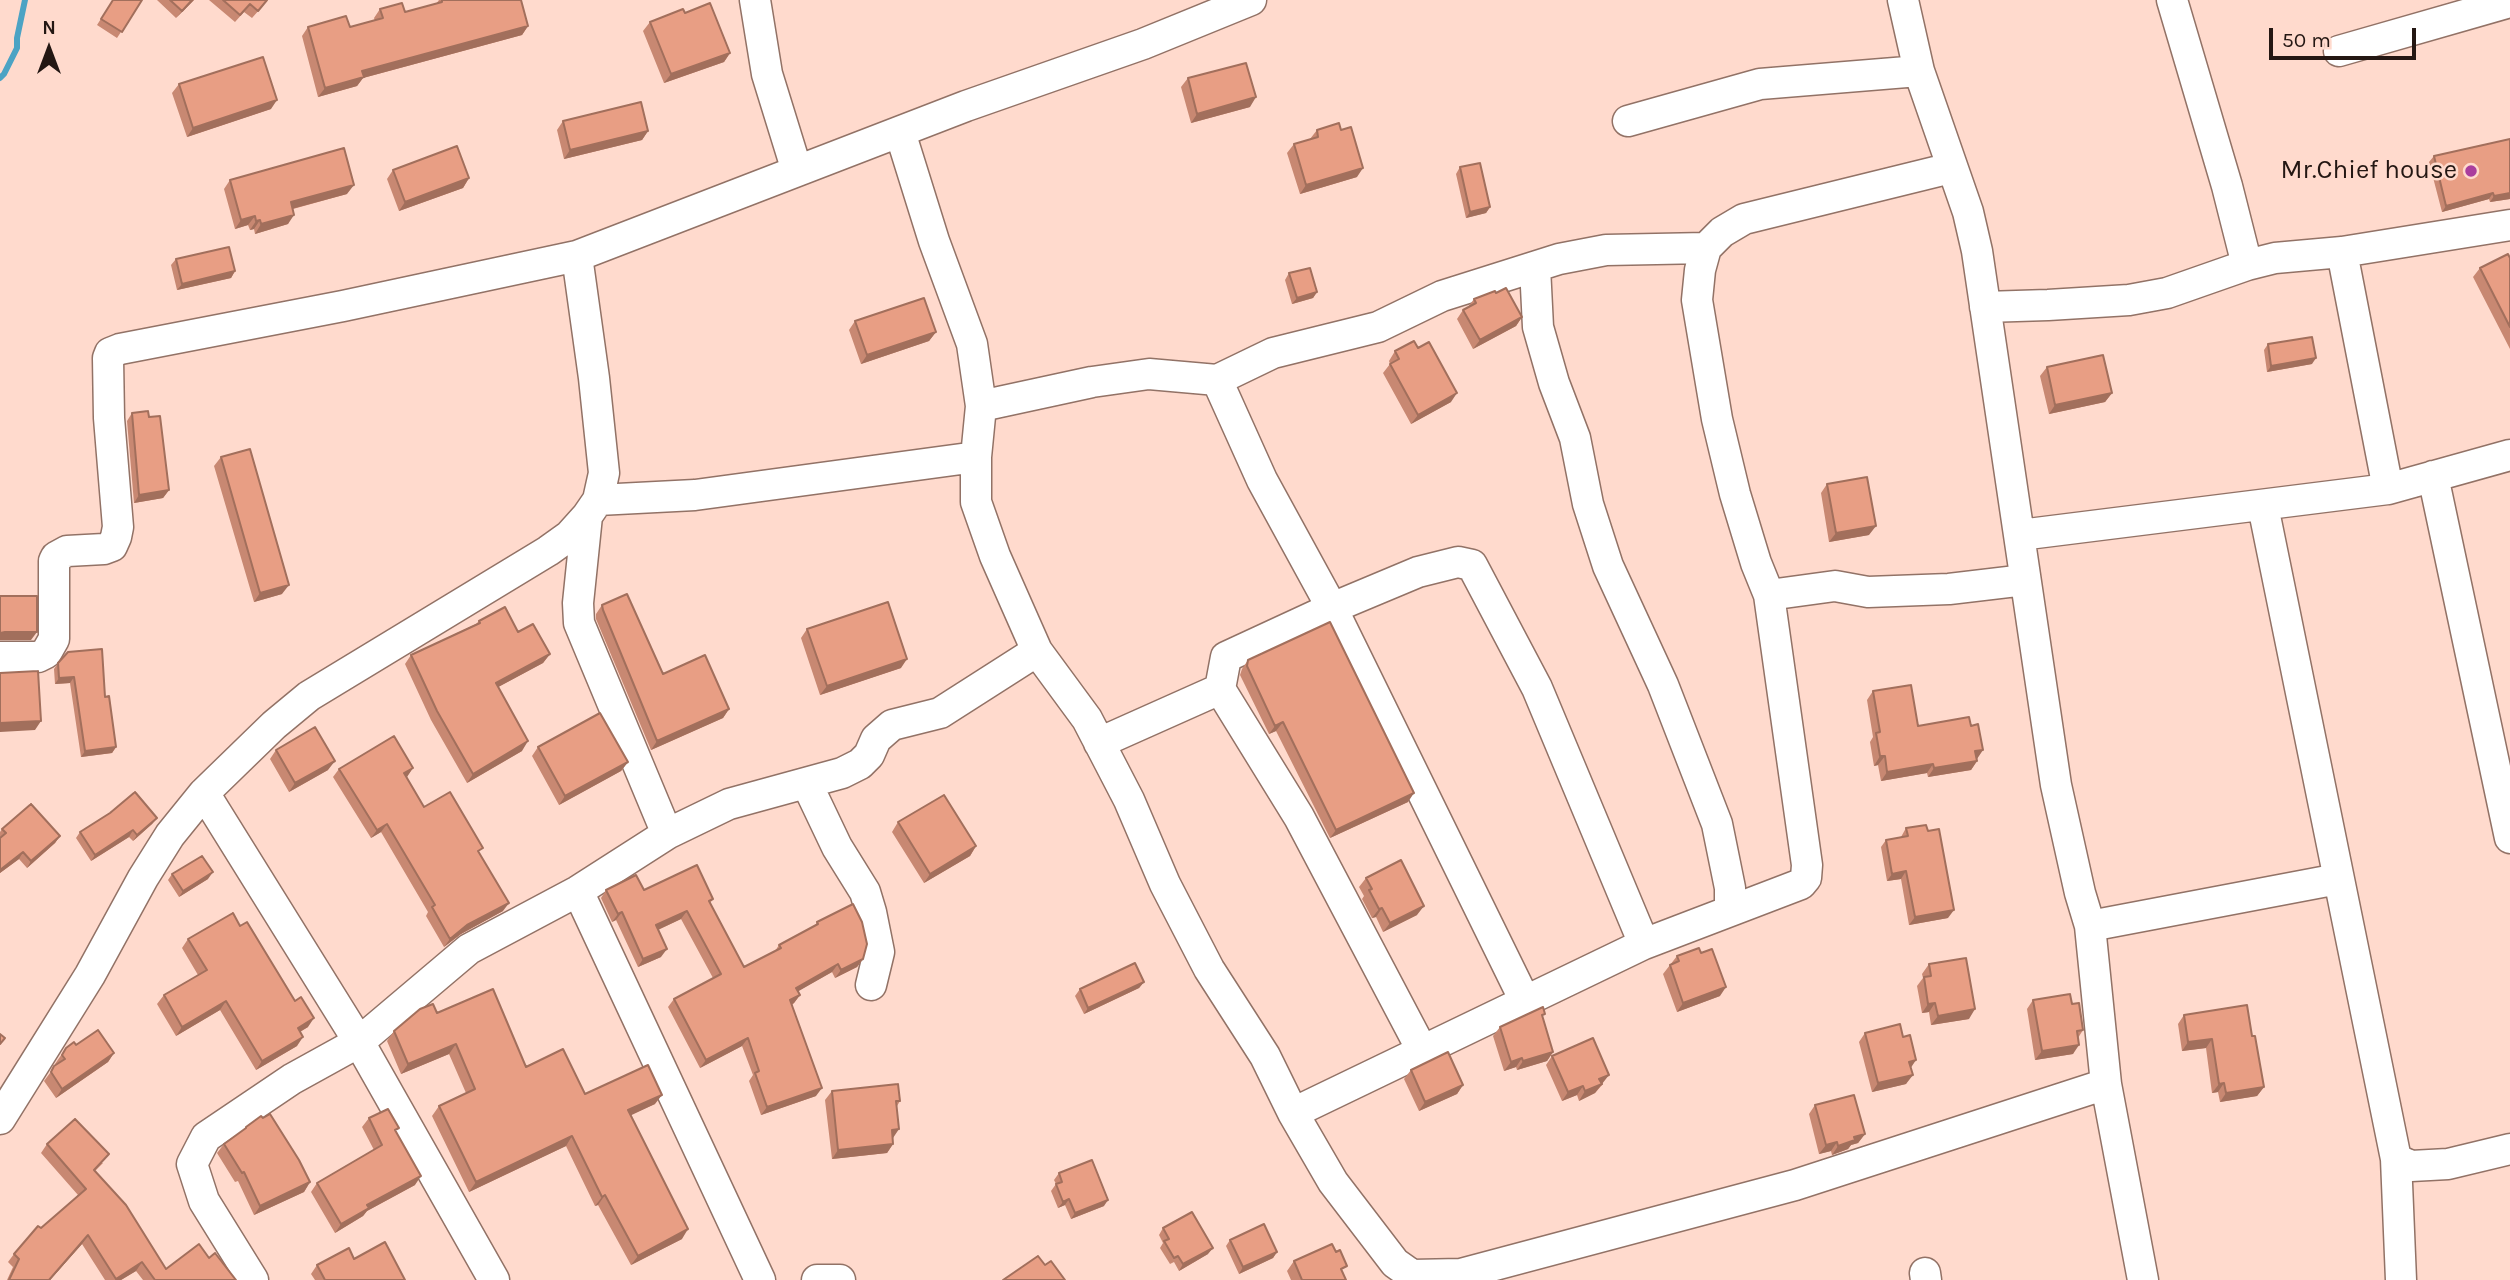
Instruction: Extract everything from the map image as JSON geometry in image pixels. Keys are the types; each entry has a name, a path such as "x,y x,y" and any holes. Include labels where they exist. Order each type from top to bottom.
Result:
{"street":[{"path":"755,0 767,74 797,171"},
{"path":"0,657 38,657 46,653 54,639 56,556 67,551 104,549 112,545 116,537 118,527 109,418 110,353 577,256 966,106 1143,44 1251,0"},
{"path":"1903,0 1919,71 1968,212 1977,251 2056,785 2090,926 2106,1084 2143,1280"},
{"path":"2172,0 2227,186 2247,265"},
{"path":"2339,51 2510,2"},
{"path":"1628,121 1760,85 1919,71"},
{"path":"900,132 934,241 972,344 981,406 976,457 976,502 982,524 1037,651 1087,719 1129,800 1165,884 1209,969 1265,1056 1293,1114 1334,1182 1395,1263 1412,1275 1461,1275 1795,1185 2106,1084"},
{"path":"1293,1114 1644,944 1801,884 1806,878 1769,595 1738,505 1717,419 1697,300 1700,270 1706,248 1722,232 1744,219 1951,168"},
{"path":"1985,307 2129,300 2167,293 2275,258 2342,252 2510,225"},
{"path":"981,406 1092,382 1149,374 1217,380 1273,353 1378,327 1442,296 1535,267 1606,250 1706,248"},
{"path":"2342,252 2388,489"},
{"path":"577,256 604,473 592,508 578,603 579,623 667,834"},
{"path":"1535,267 1538,327 1554,383 1575,438 1588,504 1608,566 1663,685 1717,824 1730,888 1730,911"},
{"path":"1217,380 1262,480 1332,608 1526,1003"},
{"path":"2020,535 2388,489 2510,455"},
{"path":"0,1119 90,975 143,878 170,835 204,793 274,725 309,696 548,551 569,536 592,508 976,457"},
{"path":"2433,476 2510,838"},
{"path":"2263,506 2396,1160 2401,1280"},
{"path":"1423,1052 1299,817 1220,689 1226,657 1418,572 1458,562 1472,565 1536,688 1644,944"},
{"path":"1769,595 1835,586 1868,593 1949,589 2025,580"},
{"path":"253,1280 204,1201 192,1164 206,1137 292,1079 359,1042 469,949 578,891 667,834 729,804 807,784 860,764 869,755 876,739 892,725 940,713 1037,651"},
{"path":"1099,743 1220,689"},
{"path":"807,784 837,847 865,892 879,952 871,985"},
{"path":"204,793 359,1042 494,1280"},
{"path":"2090,926 2338,879"},
{"path":"578,891 760,1280"},
{"path":"2396,1160 2411,1166 2448,1164 2510,1149"},
{"path":"817,1280 840,1280"}],"building":[{"path":"113,0 142,0 122,32 101,19"},
{"path":"170,0 192,0 182,11"},
{"path":"223,0 267,0 258,11 250,4 240,15"},
{"path":"442,0 521,0 528,26 362,71 364,77 325,88 308,27 346,16 350,27 383,18 380,9 402,3 405,12"},
{"path":"710,3 730,53 671,74 650,22 683,9 685,13"},
{"path":"263,57 277,100 193,128 179,84"},
{"path":"1246,63 1256,97 1197,114 1188,78"},
{"path":"641,102 648,131 570,150 563,121"},
{"path":"1339,123 1341,130 1351,127 1363,168 1306,185 1294,144 1318,137 1317,130"},
{"name":"Mr.Chief house","path":"2510,139 2510,193 2494,196 2493,193 2446,206 2434,156"},
{"path":"457,146 469,178 405,202 393,170"},
{"path":"344,148 354,185 291,202 294,215 261,224 260,220 256,221 255,216 241,220 230,180"},
{"path":"1480,163 1490,207 1470,212 1460,167"},
{"path":"229,247 235,271 182,284 176,259"},
{"path":"2508,254 2510,258 2510,327 2480,268"},
{"path":"1310,268 1317,292 1297,298 1289,273"},
{"path":"1506,288 1522,317 1480,340 1463,310 1476,303 1474,299"},
{"path":"924,298 936,332 867,355 855,321"},
{"path":"2312,337 2316,358 2271,366 2268,344"},
{"path":"1414,341 1418,348 1429,342 1457,393 1418,415 1390,364 1399,359 1395,351"},
{"path":"2103,355 2112,393 2055,405 2047,367"},
{"path":"148,411 149,417 160,416 169,490 139,495 132,413"},
{"path":"250,449 289,585 260,593 221,457"},
{"path":"1867,477 1876,526 1836,533 1827,484"},
{"path":"627,594 663,674 705,655 729,709 657,741 603,610 602,605"},
{"path":"0,596 37,596 37,632 0,633"},
{"path":"888,602 907,659 827,686 807,629"},
{"path":"505,607 518,632 533,624 550,654 496,683 528,741 473,774 437,711 411,655 480,623 479,621"},
{"path":"1330,622 1414,793 1336,830 1283,722 1275,726 1247,666 1248,660"},
{"path":"102,649 105,697 109,696 116,747 85,751 74,677 59,678 58,663 68,652"},
{"path":"38,671 41,721 0,723 0,673"},
{"path":"1911,685 1918,726 1969,717 1971,726 1978,724 1983,750 1975,751 1977,761 1934,768 1933,764 1887,772 1885,756 1880,756 1876,733 1880,732 1873,691"},
{"path":"600,713 628,762 565,796 538,747"},
{"path":"315,727 335,761 295,783 276,750"},
{"path":"394,736 413,768 404,773 424,807 450,792 483,848 478,851 509,903 467,925 450,939 432,907 435,905 387,824 377,830 339,769"},
{"path":"135,792 157,818 137,835 133,830 95,855 80,832 110,813"},
{"path":"944,795 976,846 930,874 898,822"},
{"path":"31,804 60,836 31,861 23,852 0,870 0,838 6,833 2,829"},
{"path":"1926,825 1928,831 1939,829 1954,910 1915,917 1906,871 1892,874 1886,840 1908,836 1906,828"},
{"path":"202,856 213,872 183,891 172,874"},
{"path":"1401,860 1424,906 1390,923 1382,908 1379,909 1366,878"},
{"path":"697,865 713,899 709,901 744,967 781,948 779,945 818,924 817,922 853,904 862,922 867,944 863,959 841,970 838,964 796,988 800,995 790,1000 822,1088 767,1107 755,1073 759,1071 748,1038 706,1060 674,999 721,974 687,911 656,925 667,949 643,959 622,912 618,914 606,890 636,875 644,890"},
{"path":"233,913 240,926 247,922 295,1001 301,997 314,1018 298,1028 303,1037 262,1061 226,1001 182,1027 164,995 207,970 188,939"},
{"path":"1699,948 1701,953 1712,949 1726,987 1683,1003 1670,965 1679,961 1677,956"},
{"path":"1966,958 1975,1009 1938,1016 1935,1003 1928,1004 1924,977 1931,976 1929,964"},
{"path":"1135,963 1144,982 1088,1008 1080,989"},
{"path":"493,989 526,1067 563,1049 585,1094 648,1065 662,1095 628,1110 688,1229 638,1256 605,1195 602,1197 572,1136 476,1182 439,1106 475,1089 456,1044 408,1064 394,1031 420,1009 433,1004 437,1013"},
{"path":"2070,994 2072,1004 2079,1003 2083,1030 2077,1031 2079,1045 2042,1051 2033,1000"},
{"path":"2247,1005 2264,1087 2226,1093 2224,1083 2219,1084 2212,1039 2188,1042 2184,1015"},
{"path":"1543,1007 1545,1014 1542,1015 1553,1052 1511,1062 1500,1027"},
{"path":"1900,1024 1903,1037 1910,1035 1916,1060 1909,1062 1913,1075 1878,1083 1865,1033"},
{"path":"98,1030 114,1053 62,1089 51,1072 54,1066 65,1059 62,1055 66,1048 74,1042 76,1045"},
{"path":"1593,1038 1609,1075 1599,1079 1602,1084 1585,1091 1583,1086 1568,1092 1552,1056"},
{"path":"1448,1052 1463,1085 1425,1102 1411,1070"},
{"path":"898,1084 900,1101 896,1101 899,1129 892,1130 893,1144 838,1150 832,1091"},
{"path":"1854,1095 1865,1134 1838,1146 1837,1142 1826,1145 1815,1105"},
{"path":"388,1109 399,1128 395,1130 421,1176 367,1205 369,1208 341,1224 317,1183 382,1145 369,1118"},
{"path":"270,1114 310,1182 260,1206 244,1172 242,1173 224,1144 261,1116 263,1118"},
{"path":"75,1119 109,1154 94,1170 126,1205 166,1269 199,1244 209,1258 215,1253 236,1280 155,1280 142,1262 116,1279 88,1235 49,1280 9,1280 19,1259 14,1254 38,1226 41,1228 86,1189 47,1144"},
{"path":"1092,1160 1108,1200 1075,1213 1069,1199 1063,1202 1056,1184 1062,1182 1059,1173"},
{"path":"1192,1212 1213,1248 1183,1264 1178,1256 1174,1258 1164,1241 1169,1239 1163,1228"},
{"path":"1264,1224 1277,1252 1243,1267 1230,1240"},
{"path":"385,1242 405,1280 325,1280 317,1265 349,1248 354,1259"},
{"path":"1332,1244 1336,1252 1340,1250 1347,1266 1341,1269 1346,1280 1302,1280 1294,1261"},
{"path":"1038,1256 1045,1265 1051,1261 1065,1280 1003,1280"}],"waterway":[{"path":"0,78 17,48 25,0"}],"place":[{"name":"Mr.Chief house","path":"2471,171"}]}
